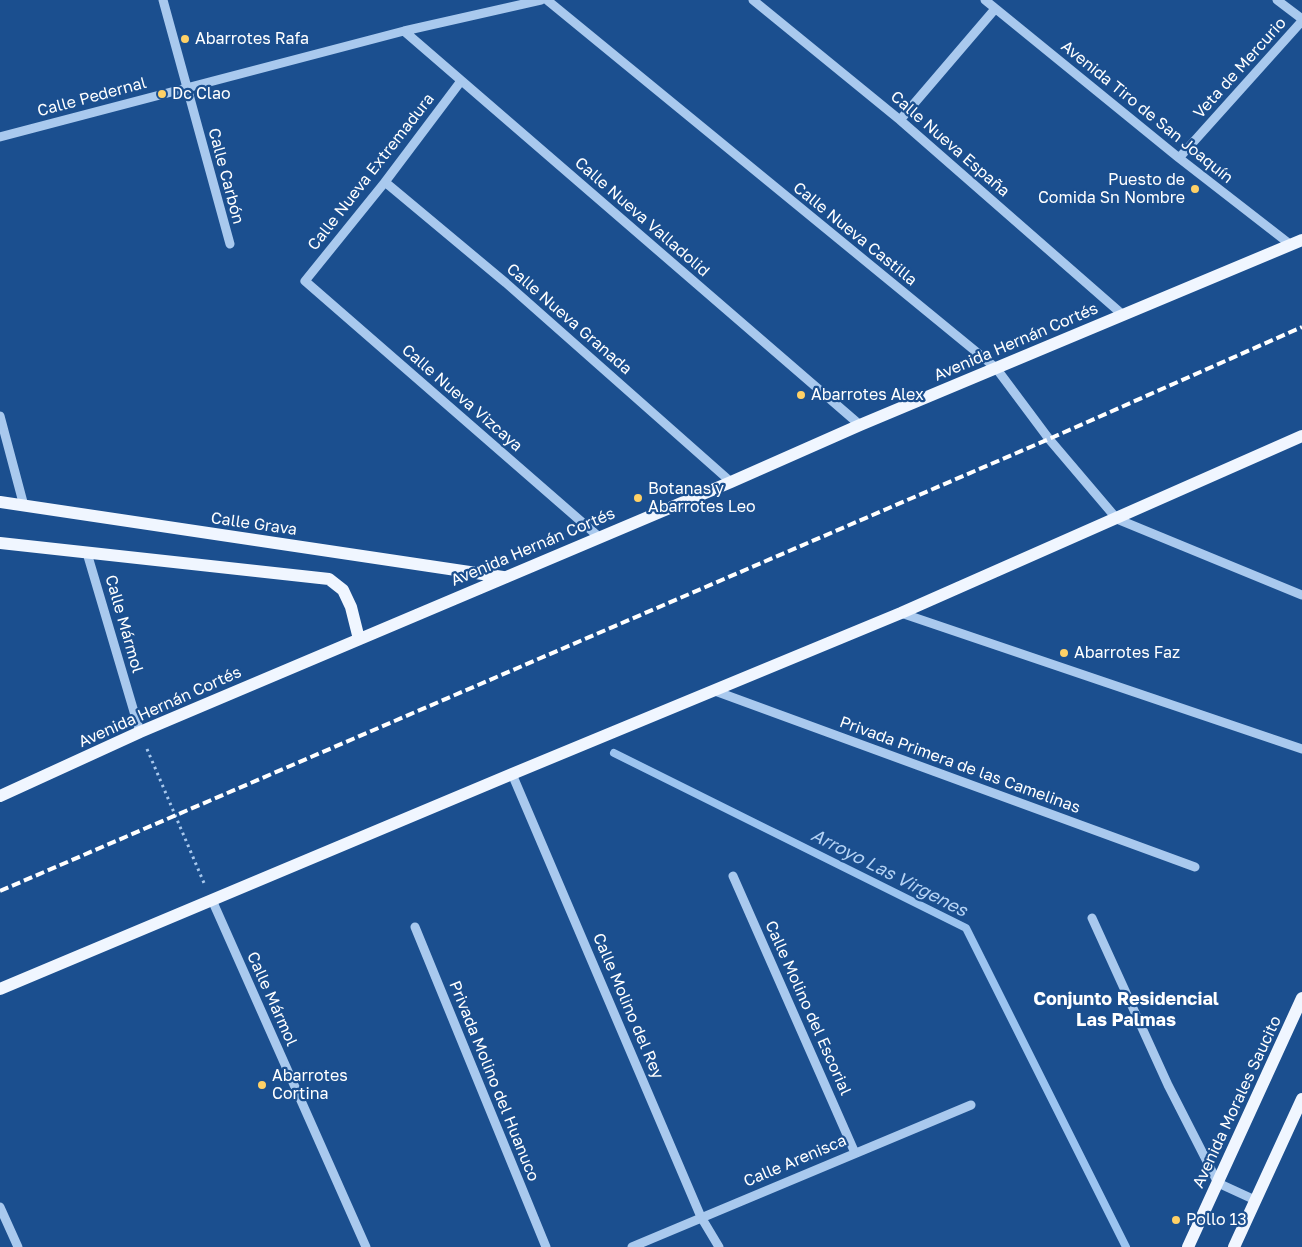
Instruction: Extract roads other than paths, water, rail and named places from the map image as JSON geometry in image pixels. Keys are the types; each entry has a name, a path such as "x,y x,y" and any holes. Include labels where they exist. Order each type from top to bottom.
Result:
{"main road":[{"name":"Avenida Hernán Cortés","path":"0,796 140,732 503,577 731,482 860,425 1297,243"},
{"path":"0,989 901,613 1117,518 1299,441"},
{"name":"Calle Grava","path":"0,502 503,577"},
{"path":"0,543 329,578 343,590 351,607 359,639"},
{"name":"Avenida Morales Saucito","path":"1188,1247 1302,998"},
{"path":"1234,1247 1302,1099"}],"street":[{"name":"Calle Carbón","path":"163,0 230,244"},
{"name":"Calle Pedernal","path":"0,137 404,31 541,0"},
{"name":"Calle Nueva Castilla","path":"547,0 996,368 1049,438 1117,518"},
{"name":"Calle Nueva España","path":"753,0 900,120 1122,315"},
{"name":"Avenida Tiro de San Joaquín","path":"985,0 1180,158 1297,243"},
{"path":"1277,0 1302,20"},
{"path":"900,120 995,9"},
{"name":"Veta de Mercurio","path":"1180,158 1302,20"},
{"name":"Calle Nueva Valladolid","path":"404,31 860,425"},
{"name":"Calle Nueva Extremadura","path":"305,281 385,182 461,81"},
{"name":"Calle Nueva Granada","path":"385,182 506,283 731,482"},
{"name":"Calle Nueva Vizcaya","path":"305,281 599,537"},
{"path":"0,416 24,506"},
{"path":"1117,518 1302,595"},
{"name":"Calle Mármol","path":"87,553 140,732"},
{"path":"901,613 1302,749"},
{"name":"Privada Primera de las Camelinas","path":"715,691 1196,867"},
{"name":"Calle Molino del Rey","path":"512,774 701,1217 719,1247"},
{"name":"Calle Molino del Escorial","path":"733,876 855,1153"},
{"name":"Calle Mármol","path":"212,900 366,1247"},
{"path":"1092,918 1168,1085 1218,1184 1255,1200"},
{"name":"Privada Molino del Huanuco","path":"414,927 546,1247"},
{"name":"Calle Arenisca","path":"632,1247 971,1105"},
{"path":"0,1207 18,1247"}],"waterway":[{"name":"Arroyo Las Virgenes","path":"614,753 966,928 1126,1247"}],"railway":[{"path":"0,891 1049,439 1302,327"}],"place":[{"name":"Abarrotes Rafa","path":"185,39"},
{"name":"Dc Clao","path":"162,94"},
{"name":"Puesto de Comida Sn Nombre","path":"1195,189"},
{"name":"Abarrotes Alex","path":"801,395"},
{"name":"Botanas y Abarrotes Leo","path":"638,498"},
{"name":"Abarrotes Faz","path":"1064,653"},
{"name":"Abarrotes Cortina","path":"262,1085"},
{"name":"Pollo 13","path":"1176,1220"}],"district":[{"name":"Conjunto Residencial Las Palmas","path":"1126,1009"}]}
